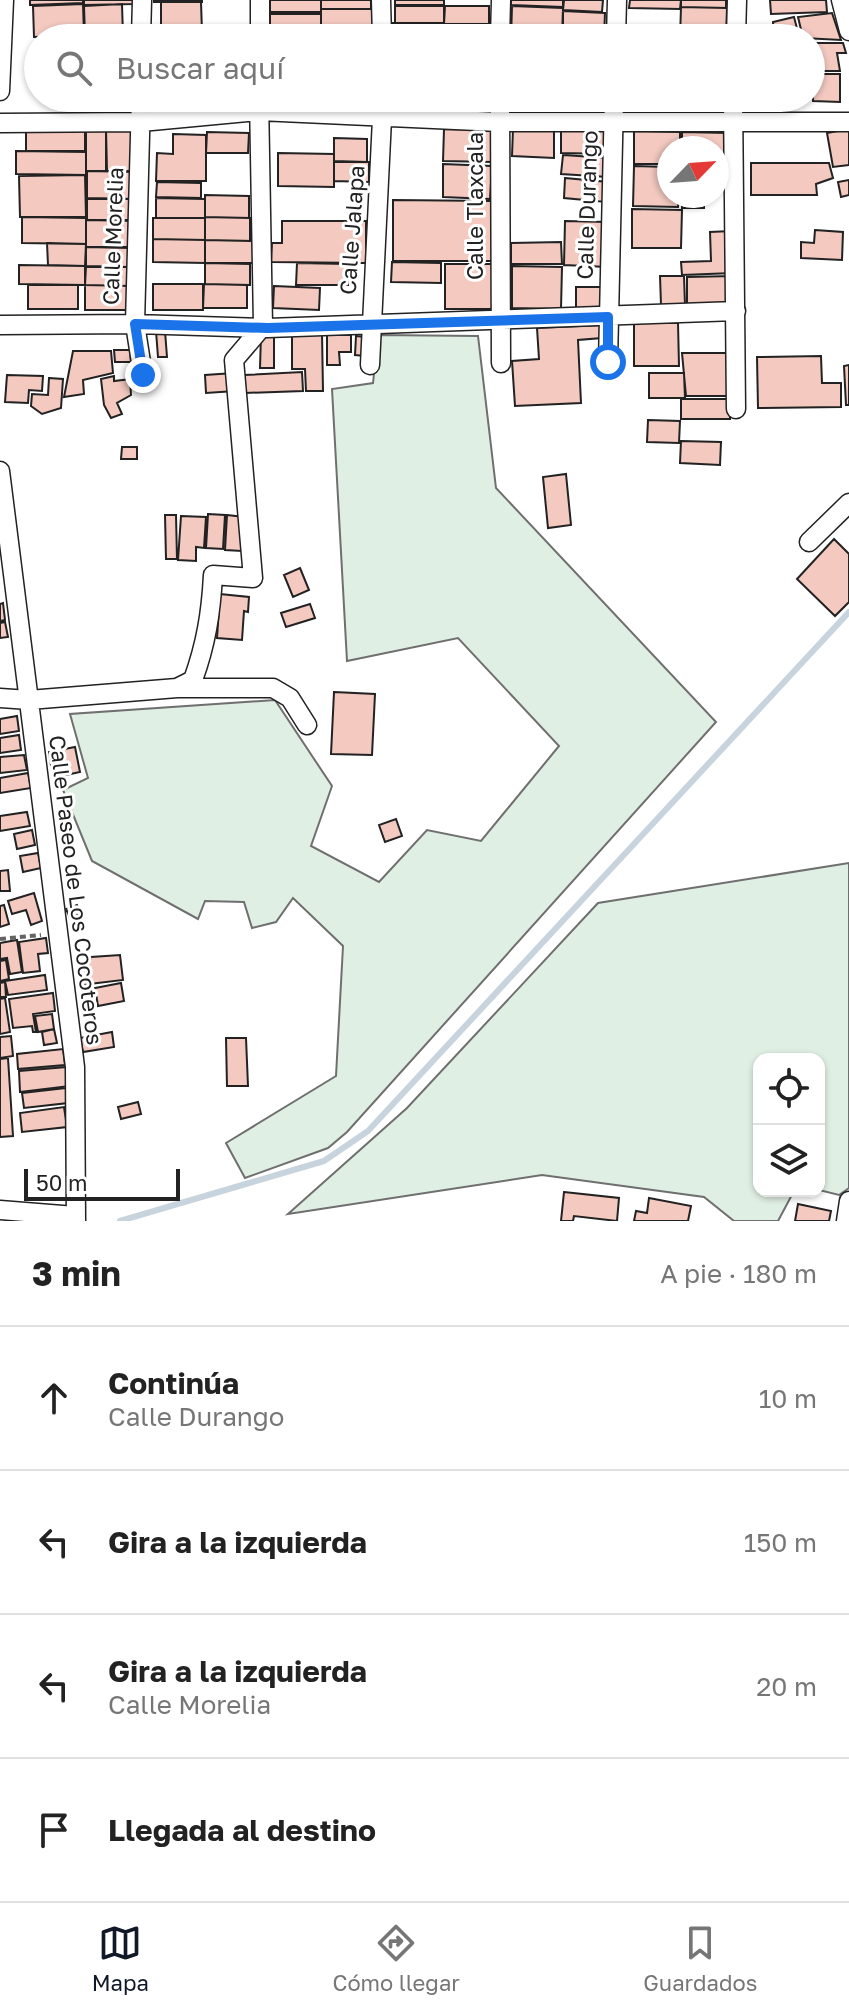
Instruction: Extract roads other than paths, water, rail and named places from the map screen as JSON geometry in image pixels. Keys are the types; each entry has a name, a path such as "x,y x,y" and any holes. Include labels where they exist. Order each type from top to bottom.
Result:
{"street":[{"path":"0,91 4,0"},
{"path":"141,24 142,0"},
{"path":"260,0 260,24"},
{"path":"381,0 382,24"},
{"path":"500,24 501,0"},
{"path":"616,24 617,0"},
{"path":"736,24 737,0"},
{"path":"841,0 849,31"},
{"name":"Calle Morelia","path":"141,112 135,324 143,375"},
{"path":"0,123 141,122 210,112"},
{"path":"177,688 193,680 204,650 210,628 213,575 253,578 234,360 263,326 259,112"},
{"name":"Calle Jalapa","path":"370,365 384,112"},
{"path":"422,112 499,122 849,122"},
{"name":"Calle Tlaxcala","path":"499,112 501,363"},
{"name":"Calle Durango","path":"608,362 613,112"},
{"path":"732,112 736,409"},
{"path":"0,325 263,326 736,311"},
{"name":"Calle Paseo de Los Cocoteros","path":"0,471 75,1067 75,1218"},
{"path":"809,542 849,503"},
{"path":"0,698 29,700 177,688 273,688 290,698 307,725"},
{"path":"846,1221 849,1201"},
{"path":"0,1210 75,1218"}],"waterway":[{"path":"120,1221 324,1161 368,1131 849,612"}]}
